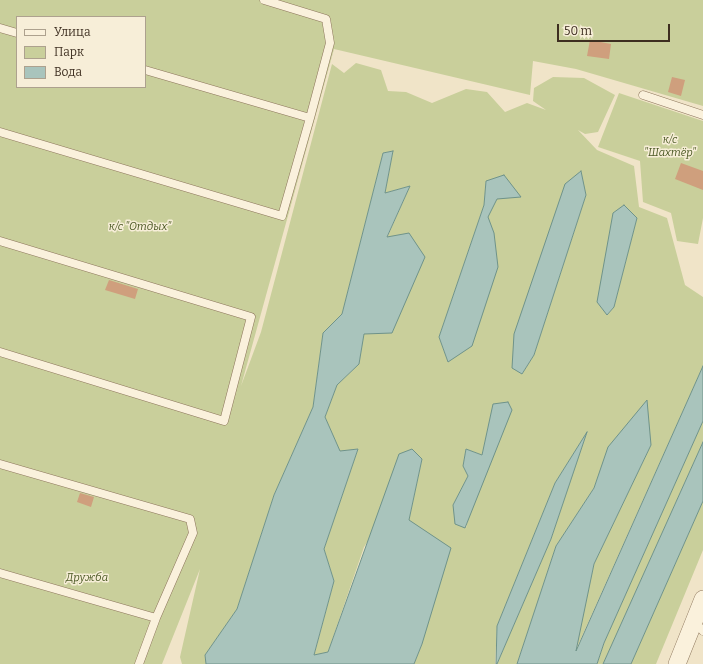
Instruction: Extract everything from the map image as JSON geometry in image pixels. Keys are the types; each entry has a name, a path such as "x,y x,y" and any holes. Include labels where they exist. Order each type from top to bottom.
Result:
{"street":[{"path":"677,664 698,626 703,599"}],"lane":[{"path":"0,132 282,216 330,43 326,19 264,0"},
{"path":"0,28 16,32"},
{"path":"146,70 310,118"},
{"path":"643,94 703,115"},
{"path":"0,241 251,317 224,421 0,352"},
{"path":"0,464 190,519 193,533 156,618 139,664"},
{"path":"0,573 156,618"}],"green space":[{"path":"0,0 703,0 703,106 576,69 533,61 530,95 334,49 241,386 261,332 332,64 344,73 356,63 381,70 388,91 406,92 432,103 466,89 487,92 505,112 527,103 546,110 533,101 534,88 553,77 584,78 615,95 598,132 585,134 578,130 597,150 634,166 639,207 667,218 685,285 703,297 703,366 574,654 594,564 651,445 609,447 594,488 556,546 517,664 497,664 551,539 586,434 555,483 497,626 495,664 414,664 422,644 409,520 422,459 364,547 328,652 314,656 334,581 324,549 358,449 340,452 325,417 337,385 359,364 364,333 387,238 410,186 385,193 393,151 383,153 342,314 323,333 313,407 274,495 237,609 205,655 206,664 182,664 180,657 200,569 162,664 0,664","holes":["580,171 586,195 534,355 522,374","486,181 497,198 487,217 448,362 439,337 484,205","637,218 614,307 607,315","466,449 482,455 466,528 453,505 468,476 463,466"]},
{"name":"к/с \"Шахтёр\"","path":"619,93 703,121 703,218 698,244 677,241 671,213 643,202 640,161 598,147"},
{"path":"703,421 703,442 603,664 597,664 604,643"},
{"path":"703,501 703,550 656,664 631,664"}],"water":[{"path":"393,151 385,193 410,186 387,237 409,233 425,257 392,333 364,334 359,364 337,385 325,417 340,451 358,449 324,549 334,581 314,655 328,652 399,454 412,449 422,459 409,520 451,548 422,644 414,664 206,664 205,655 237,609 274,495 313,407 323,333 342,314 383,153"},
{"path":"581,171 586,195 534,355 522,374 512,368 514,334 565,184"},
{"path":"504,175 521,197 497,199 488,217 494,233 498,267 472,346 448,362 439,337 484,205 486,181"},
{"path":"624,205 637,218 614,307 607,315 597,302 613,213"},
{"path":"703,366 703,421 604,643 597,664 517,664 556,546 594,488 608,447 647,400 651,445 594,564 576,651"},
{"path":"508,402 512,410 465,528 455,524 453,505 468,476 463,466 466,449 482,455 493,404"},
{"path":"587,432 551,539 496,664 497,626 555,483"},
{"path":"703,442 703,501 631,664 603,664"}],"building":[{"path":"590,40 611,44 609,59 587,56"},
{"path":"672,77 685,80 681,96 668,92"},
{"path":"681,163 703,171 703,190 675,179"},
{"path":"109,280 138,289 135,299 105,290"},
{"path":"80,493 94,497 91,507 77,502"}],"park label":[{"name":"к/с \"Отдых\"","path":"140,227"},
{"name":"Дружба","path":"87,578"}]}
